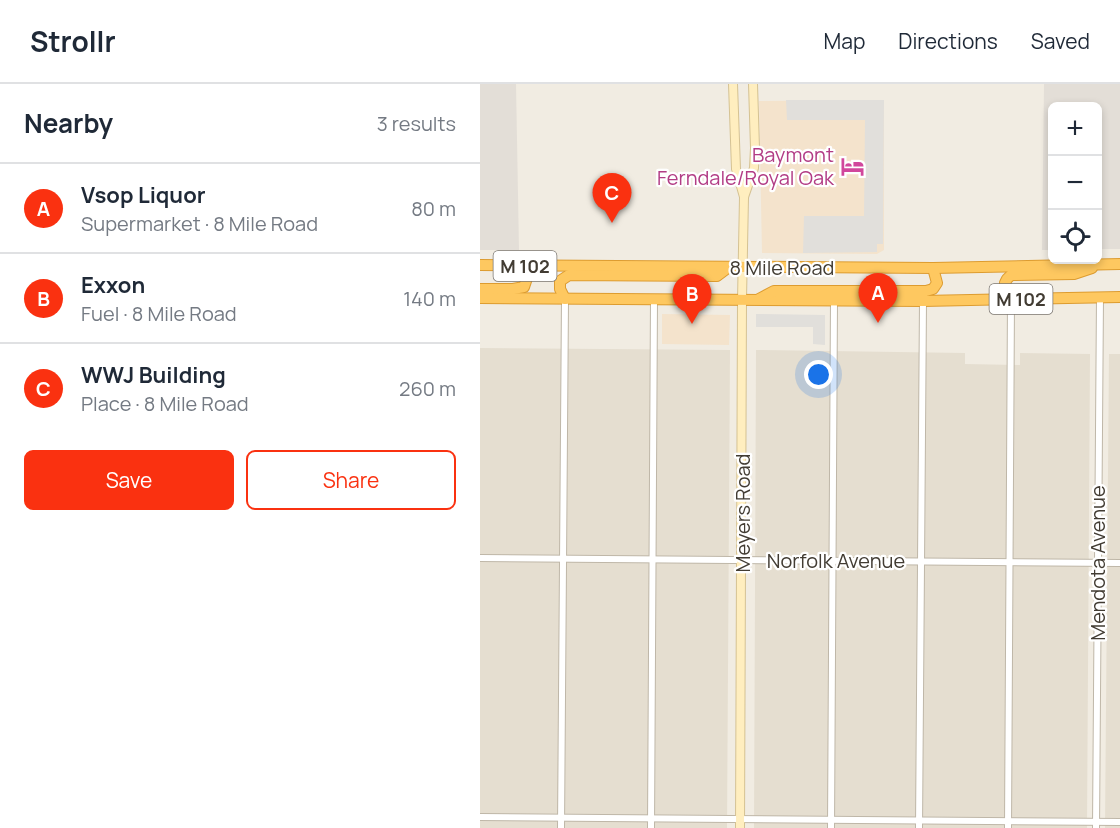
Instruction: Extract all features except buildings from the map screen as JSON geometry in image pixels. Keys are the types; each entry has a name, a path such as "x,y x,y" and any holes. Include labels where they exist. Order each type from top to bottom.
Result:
{"highway":[{"name":"8 Mile Road","path":"480,266 933,268 1120,264"},
{"path":"1011,299 1005,283 1011,276 1074,274 1104,265"},
{"path":"480,289 522,288 527,278 522,266"},
{"path":"565,299 560,289 560,281 569,275 717,276 729,267"},
{"path":"756,300 774,291 926,291 933,289 937,283 933,268"},
{"name":"8 Mile Road","path":"480,298 922,301 1120,297"}],"street":[{"name":"Meyers Road","path":"733,84 736,170 744,197 740,823"},
{"name":"Meyers Road","path":"744,197 754,168 753,84"},
{"name":"Mendota Avenue","path":"1096,825 1100,297"},
{"path":"561,828 565,299"},
{"path":"651,828 654,299"},
{"path":"1008,825 1011,299"},
{"path":"831,828 834,300"},
{"path":"919,828 922,301"},
{"name":"Norfolk Avenue","path":"480,558 1120,563"},
{"path":"480,817 651,818 740,823 831,819 919,820 1008,825 1096,825 1120,822"}],"shaded area":[{"path":"480,84 516,84 519,250 480,250"},
{"path":"1044,84 1120,84 1120,249 1102,249 1102,102 1048,102 1048,250 1042,250"},
{"path":"786,100 884,100 883,244 877,244 877,252 803,253 804,216 864,216 865,120 787,120"},
{"path":"884,100 884,250 877,254 762,253 759,101"},
{"path":"662,314 730,315 729,345 662,344"},
{"path":"756,314 825,315 825,345 813,344 813,327 756,327"},
{"path":"480,348 730,350 727,828 480,828"},
{"path":"756,350 965,353 965,364 1020,365 1020,353 1090,354 1087,828 754,828"},
{"path":"1109,354 1120,354 1120,828 1105,828"}],"place":[{"name":"Baymont Ferndale/Royal Oak","path":"852,166"},
{"name":"WWJ Building","path":"612,223"},
{"name":"Vsop Liquor","path":"878,323"},
{"name":"Exxon","path":"692,324"}]}
